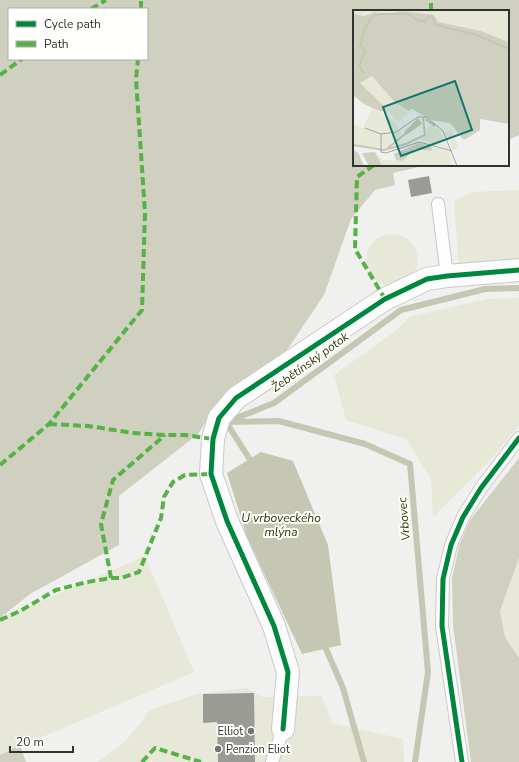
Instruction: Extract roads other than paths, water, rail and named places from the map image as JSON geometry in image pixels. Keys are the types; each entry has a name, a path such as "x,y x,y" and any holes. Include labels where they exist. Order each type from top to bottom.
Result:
{"street":[{"path":"284,729 288,672 274,626 227,522 211,474 213,439 219,418 236,398 384,299 427,279 519,270"}],"lane":[{"path":"438,204 447,276"},
{"path":"462,762 442,626 443,579 451,545 462,517 481,488 519,438"},
{"path":"272,762 284,729"}],"water":[{"name":"U vrboveckého mlýna","path":"261,452 293,461 328,545 341,645 302,654 247,537 227,473"}],"waterway":[{"name":"Žebětínský potok","path":"229,421 274,403 401,310 485,289 519,288"},
{"name":"Vrbovec","path":"226,422 279,421 365,444 410,464 428,672 415,762"},
{"path":"226,422 254,466"},
{"path":"323,642 343,688 364,762"}],"place":[{"name":"Elliot","path":"251,731"},
{"name":"Penzion Eliot","path":"218,749"}]}
